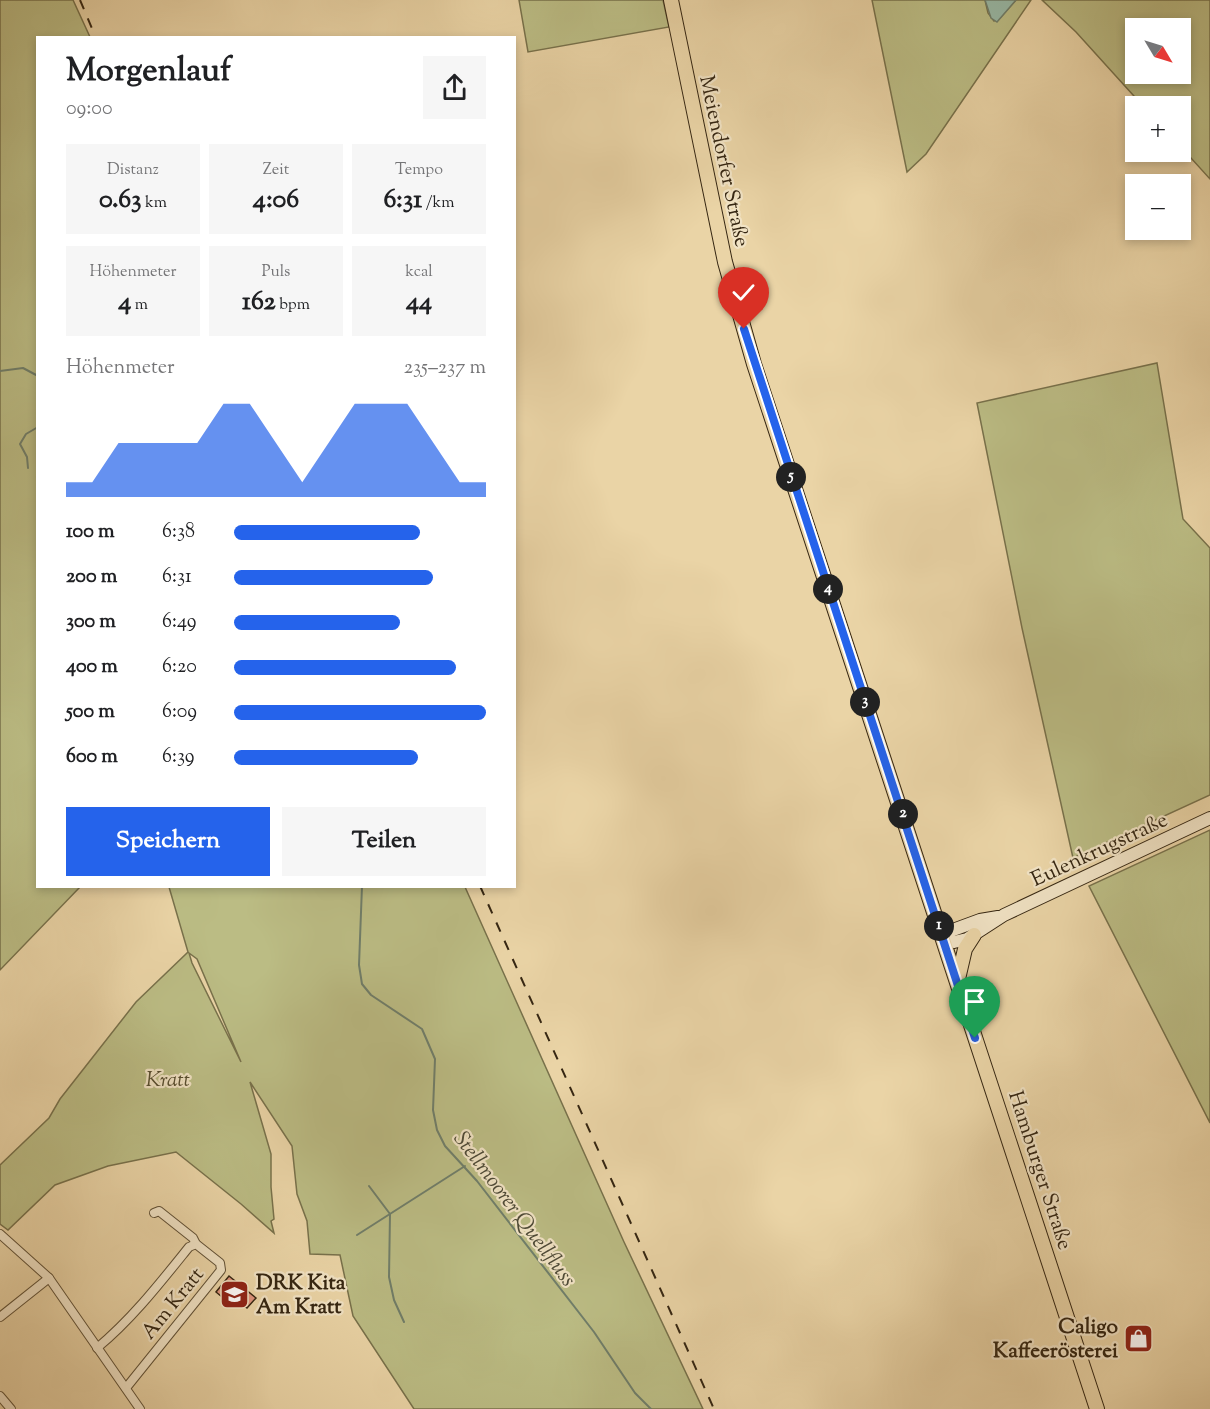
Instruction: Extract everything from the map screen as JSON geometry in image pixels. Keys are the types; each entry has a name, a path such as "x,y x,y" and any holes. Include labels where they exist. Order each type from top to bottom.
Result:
{"main road":[{"name":"Meiendorfer Straße","path":"671,0 722,250 754,364"},
{"name":"Hamburger Straße","path":"754,364 1097,1409"},
{"name":"Eulenkrugstraße","path":"975,935 1004,915 1210,819"},
{"name":"Eulenkrugstraße","path":"942,934 980,920 1004,915"},
{"path":"942,934 957,942 975,935"},
{"path":"957,981 965,948 975,935"}],"street":[{"name":"Am Kratt","path":"126,1388 221,1270 220,1263 195,1244 193,1238 159,1211 154,1213"},
{"path":"0,1234 49,1278 140,1409"},
{"name":"Am Kratt","path":"96,1348 114,1334 149,1297 189,1247 195,1244"},
{"path":"0,1317 49,1278"},
{"path":"0,1396 11,1409"}],"green space":[{"path":"0,0 73,0 90,36 36,36 36,888 79,888 0,970"},
{"path":"519,0 663,0 669,27 528,52"},
{"path":"872,0 985,0 988,13 994,21 1001,17 1016,0 1031,0 926,154 907,172"},
{"path":"1042,0 1210,0 1210,179 1191,158 1191,96 1134,96 1076,32"},
{"path":"1157,363 1183,519 1210,548 1210,795 1073,858 1022,628 977,403"},
{"path":"1210,830 1210,1123 1089,886"},
{"name":"Kratt","path":"169,888 465,888 624,1242 703,1409 414,1409 353,1316 340,1255 310,1254 307,1221 297,1194 292,1146 250,1082 271,1154 274,1219 271,1221 274,1233 176,1152 108,1166 55,1185 8,1230 0,1224 0,1165 49,1118 60,1099 136,1002 188,952","holes":["189,953 197,959 241,1062 192,963"]}],"shaded area":[{"path":"985,0 1016,0 997,22 991,18"}],"building":[{"name":"DRK Kita Am Kratt","path":"229,1276 256,1298 247,1308 232,1296 228,1302 216,1292"}],"waterway":[{"name":"Stellmoorer Quellfluss","path":"0,371 23,368 36,375"},
{"name":"Stellmoorer Quellfluss","path":"28,468 27,457 20,444 26,434 36,428"},
{"name":"Stellmoorer Quellfluss","path":"362,888 359,965 362,984 371,995 422,1029 435,1059 433,1110 437,1130 445,1146 477,1181 594,1332 635,1393 651,1409"},
{"path":"357,1235 465,1166"},
{"path":"369,1186 390,1214 389,1277 394,1300 404,1322"}],"railway":[{"path":"80,0 95,36"},
{"path":"481,888 714,1409"}],"place":[{"name":"DRK Kita Am Kratt","path":"235,1294"},
{"name":"Caligo Kaffeerösterei","path":"1139,1338"}],"route":[{"path":"744,329 975,1038"}]}
